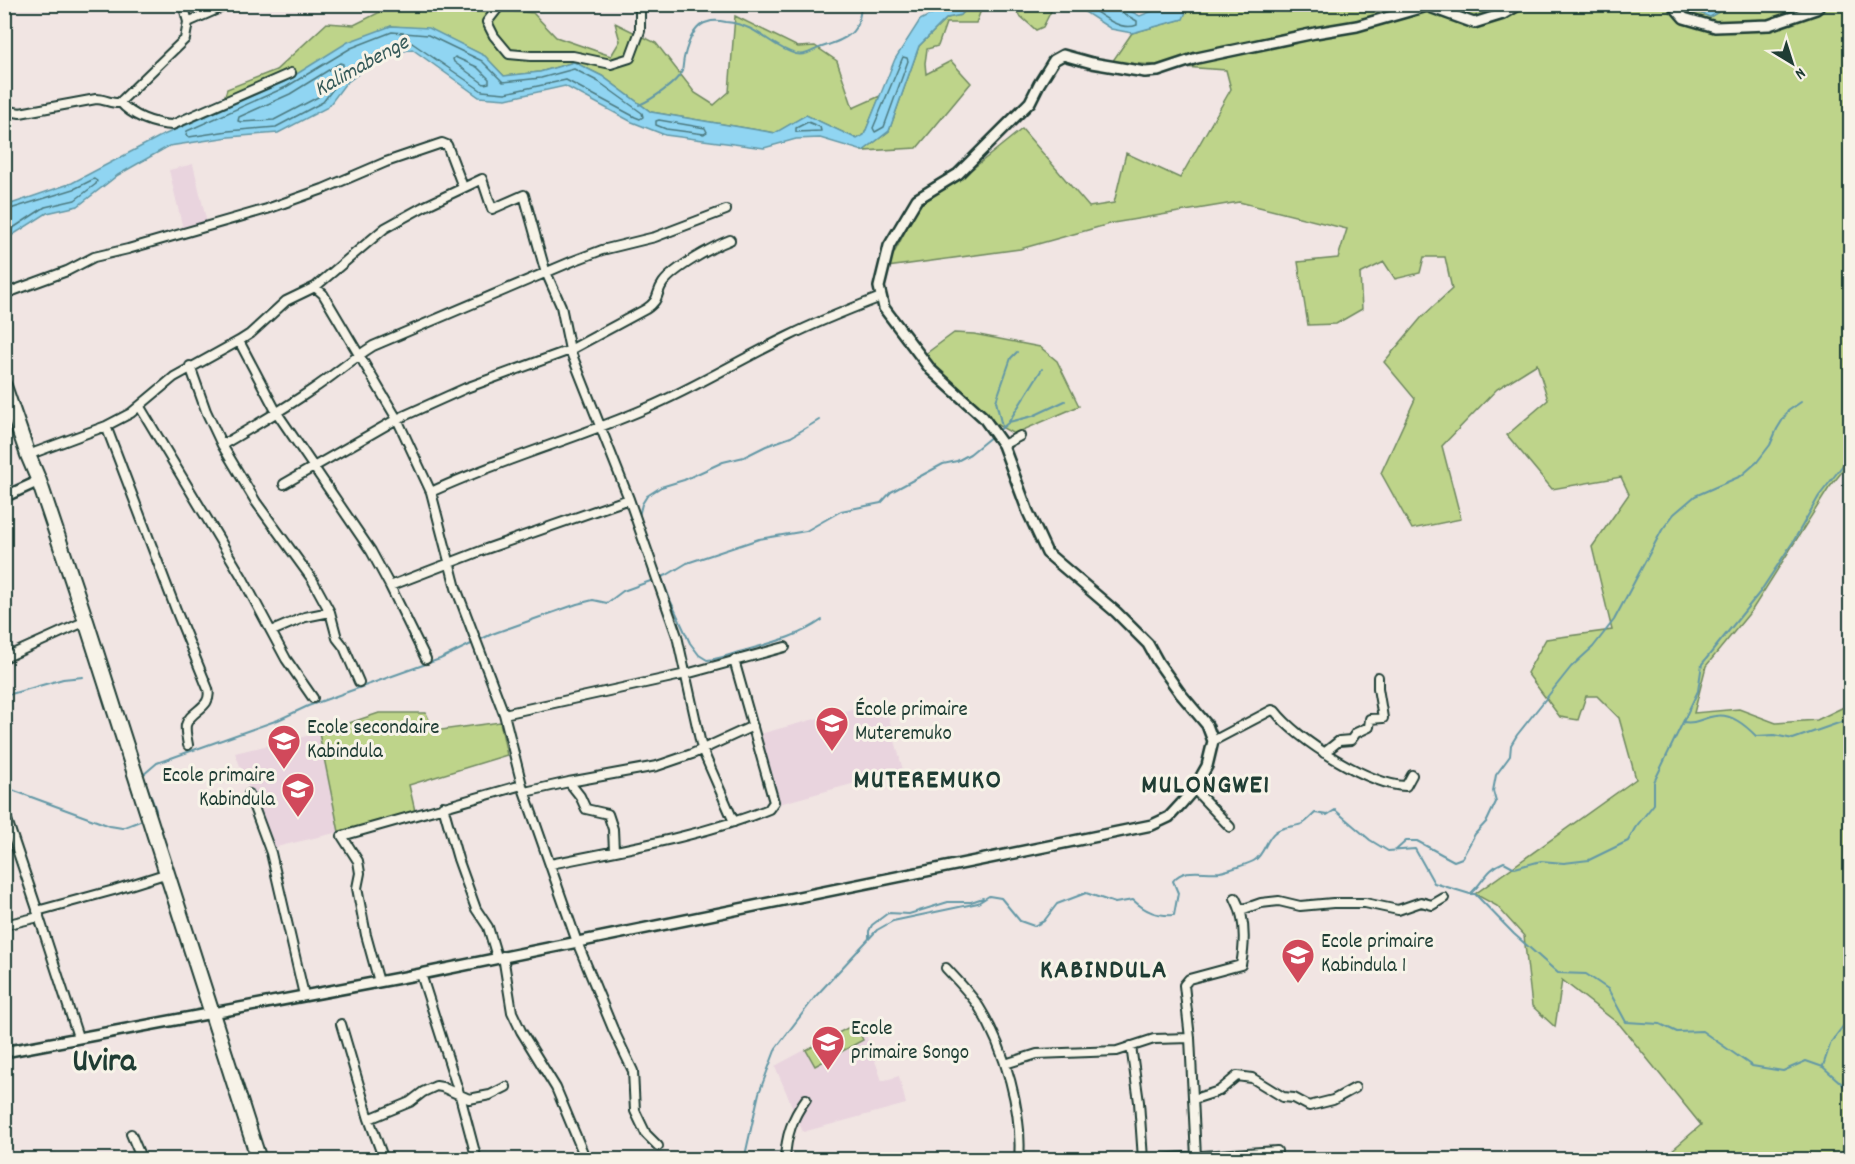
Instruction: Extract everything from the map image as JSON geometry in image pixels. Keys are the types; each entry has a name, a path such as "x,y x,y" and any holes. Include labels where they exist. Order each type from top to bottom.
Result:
{"highway":[{"path":"5,389 86,621 259,1160"}],"street":[{"path":"4,110 20,113 96,99 106,99 114,104 120,102 185,39 188,22 183,4"},
{"path":"188,22 229,4"},
{"path":"501,4 487,22 494,36 509,54 573,56 611,64 630,58 639,32 640,4"},
{"path":"4,1052 422,974 1152,825 1169,817 1194,789 1207,766 1213,741 1207,725 1180,693 1148,644 1116,612 1047,553 1028,512 1003,445 983,417 930,370 884,308 879,287 889,246 916,199 958,174 1030,102 1054,60 1064,54 1092,63 1144,72 1158,71 1197,58 1357,26 1427,6 1474,23 1503,14 1520,4"},
{"path":"1672,4 1683,18 1715,27 1769,25 1816,9 1822,4"},
{"path":"120,102 126,109 156,124 172,125 291,73"},
{"path":"4,294 67,271 94,257 267,209 441,143 447,144 464,187"},
{"path":"28,455 106,426 140,407 160,388 190,366 250,334 286,301 315,287 385,228 482,179 492,209 524,195 546,272 561,306 570,350 629,499 677,636 702,749 734,822"},
{"path":"222,445 277,413 359,354 390,338 602,250 655,237 726,210"},
{"path":"284,484 397,419 466,388 570,350 646,309 656,301 662,285 672,274 702,254 730,240"},
{"path":"315,287 322,294 397,419 431,492 456,588 504,714 524,788 577,942 633,1071 635,1111 646,1134 658,1146"},
{"path":"431,492 462,477 601,426 677,395 789,336 836,314 881,297"},
{"path":"238,341 277,413 359,533 390,586 426,659"},
{"path":"190,366 206,411 222,445 256,502 312,579 330,612 337,638 346,651 359,682"},
{"path":"140,407 242,577 290,665 313,698"},
{"path":"106,426 210,694 208,701 186,726 188,745"},
{"path":"1003,445 1020,436"},
{"path":"4,497 39,481"},
{"path":"390,586 629,499"},
{"path":"272,631 305,617 330,612"},
{"path":"4,658 86,621"},
{"path":"504,714 686,674 785,646"},
{"path":"551,864 693,834 769,809 774,801 734,660"},
{"path":"1324,753 1339,741 1351,740 1356,733 1369,726 1370,719 1383,718 1378,694 1378,677"},
{"path":"1213,741 1272,710 1303,738 1324,753 1371,777 1391,785 1406,786 1412,774"},
{"path":"379,981 366,935 357,888 360,873 358,861 342,836 443,806 524,788 657,766 753,726"},
{"path":"569,782 580,796 586,809 608,814 613,830 614,851"},
{"path":"1194,789 1230,827"},
{"path":"249,794 271,852 304,995"},
{"path":"443,806 458,859 476,909 488,927 500,957 512,1012 556,1088 586,1160"},
{"path":"4,811 78,1037"},
{"path":"4,925 168,873"},
{"path":"1196,1157 1185,982 1241,965 1244,947 1241,910 1235,898"},
{"path":"1241,910 1279,901 1300,906 1333,903 1373,904 1398,910 1420,902 1432,905 1444,898"},
{"path":"946,968 978,1006 1005,1064 1018,1115 1019,1160"},
{"path":"422,974 460,1096 477,1160"},
{"path":"341,1024 369,1119 384,1160"},
{"path":"1005,1064 1037,1054 1117,1051 1154,1039 1190,1038"},
{"path":"1131,1046 1139,1102 1142,1159 1277,1151 1276,1160"},
{"path":"1194,1099 1219,1091 1237,1076 1252,1078 1283,1097 1293,1098 1309,1106 1334,1100 1354,1088"},
{"path":"369,1119 404,1105 436,1086 469,1099 500,1091 506,1086"},
{"path":"785,1160 792,1119 806,1099"},
{"path":"131,1134 142,1160"}],"shaded area":[{"path":"193,164 207,223 183,229 169,170"},
{"name":"École primaire Muteremuko","path":"884,700 903,770 779,804 760,734"},
{"path":"319,733 339,832 272,848 235,753"},
{"name":"Ecole primaire Songo","path":"861,1020 882,1081 899,1076 906,1104 803,1132 775,1066"}],"green space":[{"path":"396,4 456,5 533,13 556,37 611,56 620,41 615,23 656,43 695,93 714,105 729,92 735,16 798,47 815,46 837,61 853,108 880,96 864,135 857,139 806,115 776,133 651,112 602,76 574,62 540,72 504,76 485,56 429,29 391,26 284,82 220,111 227,89 276,70 327,23 354,25"},
{"path":"1686,4 1695,11 1710,17 1730,5 1850,5 1850,462 1829,488 1752,610 1706,666 1694,713 1739,709 1776,723 1817,720 1850,704 1850,1159 1662,1159 1701,1125 1620,1025 1562,980 1555,1027 1532,1006 1524,936 1497,906 1475,894 1636,779 1619,718 1597,696 1586,696 1578,720 1560,717 1527,673 1546,639 1612,630 1592,547 1629,494 1621,477 1552,489 1507,435 1548,400 1537,364 1497,389 1442,446 1461,519 1412,529 1381,473 1415,399 1384,362 1421,318 1452,289 1445,257 1424,257 1420,273 1395,279 1384,262 1360,274 1362,309 1336,324 1308,325 1298,262 1338,258 1347,229 1239,202 1113,223 1020,249 887,267 918,206 976,166 1022,129 1089,207 1114,203 1126,153 1180,178 1231,89 1226,70 1112,62 1132,33 1182,19 1189,5"},
{"path":"970,5 983,5 976,23 946,23 938,46 927,49 925,63 926,74 951,61 971,83 917,148 863,151 889,131 919,46 947,18 961,15"},
{"path":"1008,5 1054,5 1043,27 1036,30"},
{"path":"954,333 974,334 1040,347 1057,361 1079,406 1014,434 999,426 920,358"},
{"path":"379,713 426,713 434,731 500,722 507,755 409,785 415,811 339,832 319,733"},
{"path":"855,1024 863,1040 815,1066 806,1050"}],"water":[{"name":"Kalimabenge","path":"951,4 970,5 961,15 947,18 919,46 889,131 863,151 820,138 796,139 764,148 665,135 632,122 565,86 506,99 479,97 412,49 381,57 345,84 328,107 278,133 229,137 169,146 118,175 78,206 47,213 5,240 5,206 72,183 159,137 284,82 348,42 391,26 429,28 485,56 504,76 540,72 574,62 602,76 651,112 775,133 806,115 857,139 864,135 895,59 920,20"},
{"path":"1074,5 1118,5 1140,16 1167,5 1189,5 1183,19 1132,33 1111,29"},
{"path":"1687,5 1730,5 1710,17"}],"waterway":[{"path":"639,105 663,91 679,76 689,42 698,27 703,24 710,21 737,24 747,27 787,51 803,54 850,34 858,22 861,4"},
{"path":"1002,427 996,401 1011,358 1017,352"},
{"path":"997,432 1008,423 1042,369"},
{"path":"1009,422 1033,416 1065,401"},
{"path":"1396,850 1406,841 1417,841 1454,861 1462,858 1475,834 1487,821 1496,802 1493,791 1496,775 1510,756 1511,745 1517,735 1571,667 1593,647 1614,620 1662,530 1674,514 1695,496 1741,476 1757,462 1770,445 1788,411 1801,402"},
{"path":"639,516 647,496 661,487 684,480 723,462 744,457 791,437 819,420"},
{"path":"155,815 156,810 143,775 157,763 440,659 492,634 577,604 593,600 607,603 623,591 667,575 687,563 759,539 806,531 841,511 881,503 891,492 943,464 957,461 970,454 992,436"},
{"path":"1470,894 1489,872 1504,862 1515,868 1541,861 1564,863 1589,860 1628,841 1654,804 1654,782 1698,691 1702,664 1760,592 1793,542 1819,496 1850,456"},
{"path":"648,542 671,602 690,643 699,655 707,660 784,639 822,620"},
{"path":"4,696 63,679 83,677"},
{"path":"1683,722 1727,716 1742,724 1756,736 1774,735 1793,739 1850,719"},
{"path":"4,787 110,826 122,828 140,821"},
{"path":"744,1160 759,1093 776,1048 815,997 877,930 893,921 978,903 989,896 1001,898 1020,921 1034,926 1044,921 1057,904 1086,893 1115,903 1133,900 1142,908 1152,912 1174,915 1178,893 1173,881 1178,876 1188,872 1220,872 1249,863 1258,857 1277,830 1304,823 1315,813 1327,815 1335,810 1370,840 1388,851 1415,849 1434,883 1475,894 1514,934 1558,973 1586,974 1608,989 1626,1022 1660,1024 1677,1032 1702,1031 1752,1066 1783,1071 1806,1061 1823,1067 1850,1091"},
{"path":"869,938 872,925 888,913 909,914 948,902 971,902 983,898"},
{"path":"1823,1066 1831,1042 1850,1017"}],"place":[{"name":"École primaire Muteremuko","path":"832,752"},
{"name":"Ecole secondaire Kabindula","path":"284,770"},
{"name":"Ecole primaire Kabindula","path":"298,818"},
{"name":"Ecole primaire Kabindula 1","path":"1298,984"},
{"name":"Ecole primaire Songo","path":"828,1071"}],"district":[{"name":"MUTEREMUKO","path":"928,781"},
{"name":"MULONGWE1","path":"1206,786"},
{"name":"KABINDULA","path":"1104,971"},
{"name":"Uvira","path":"104,1063"}]}
